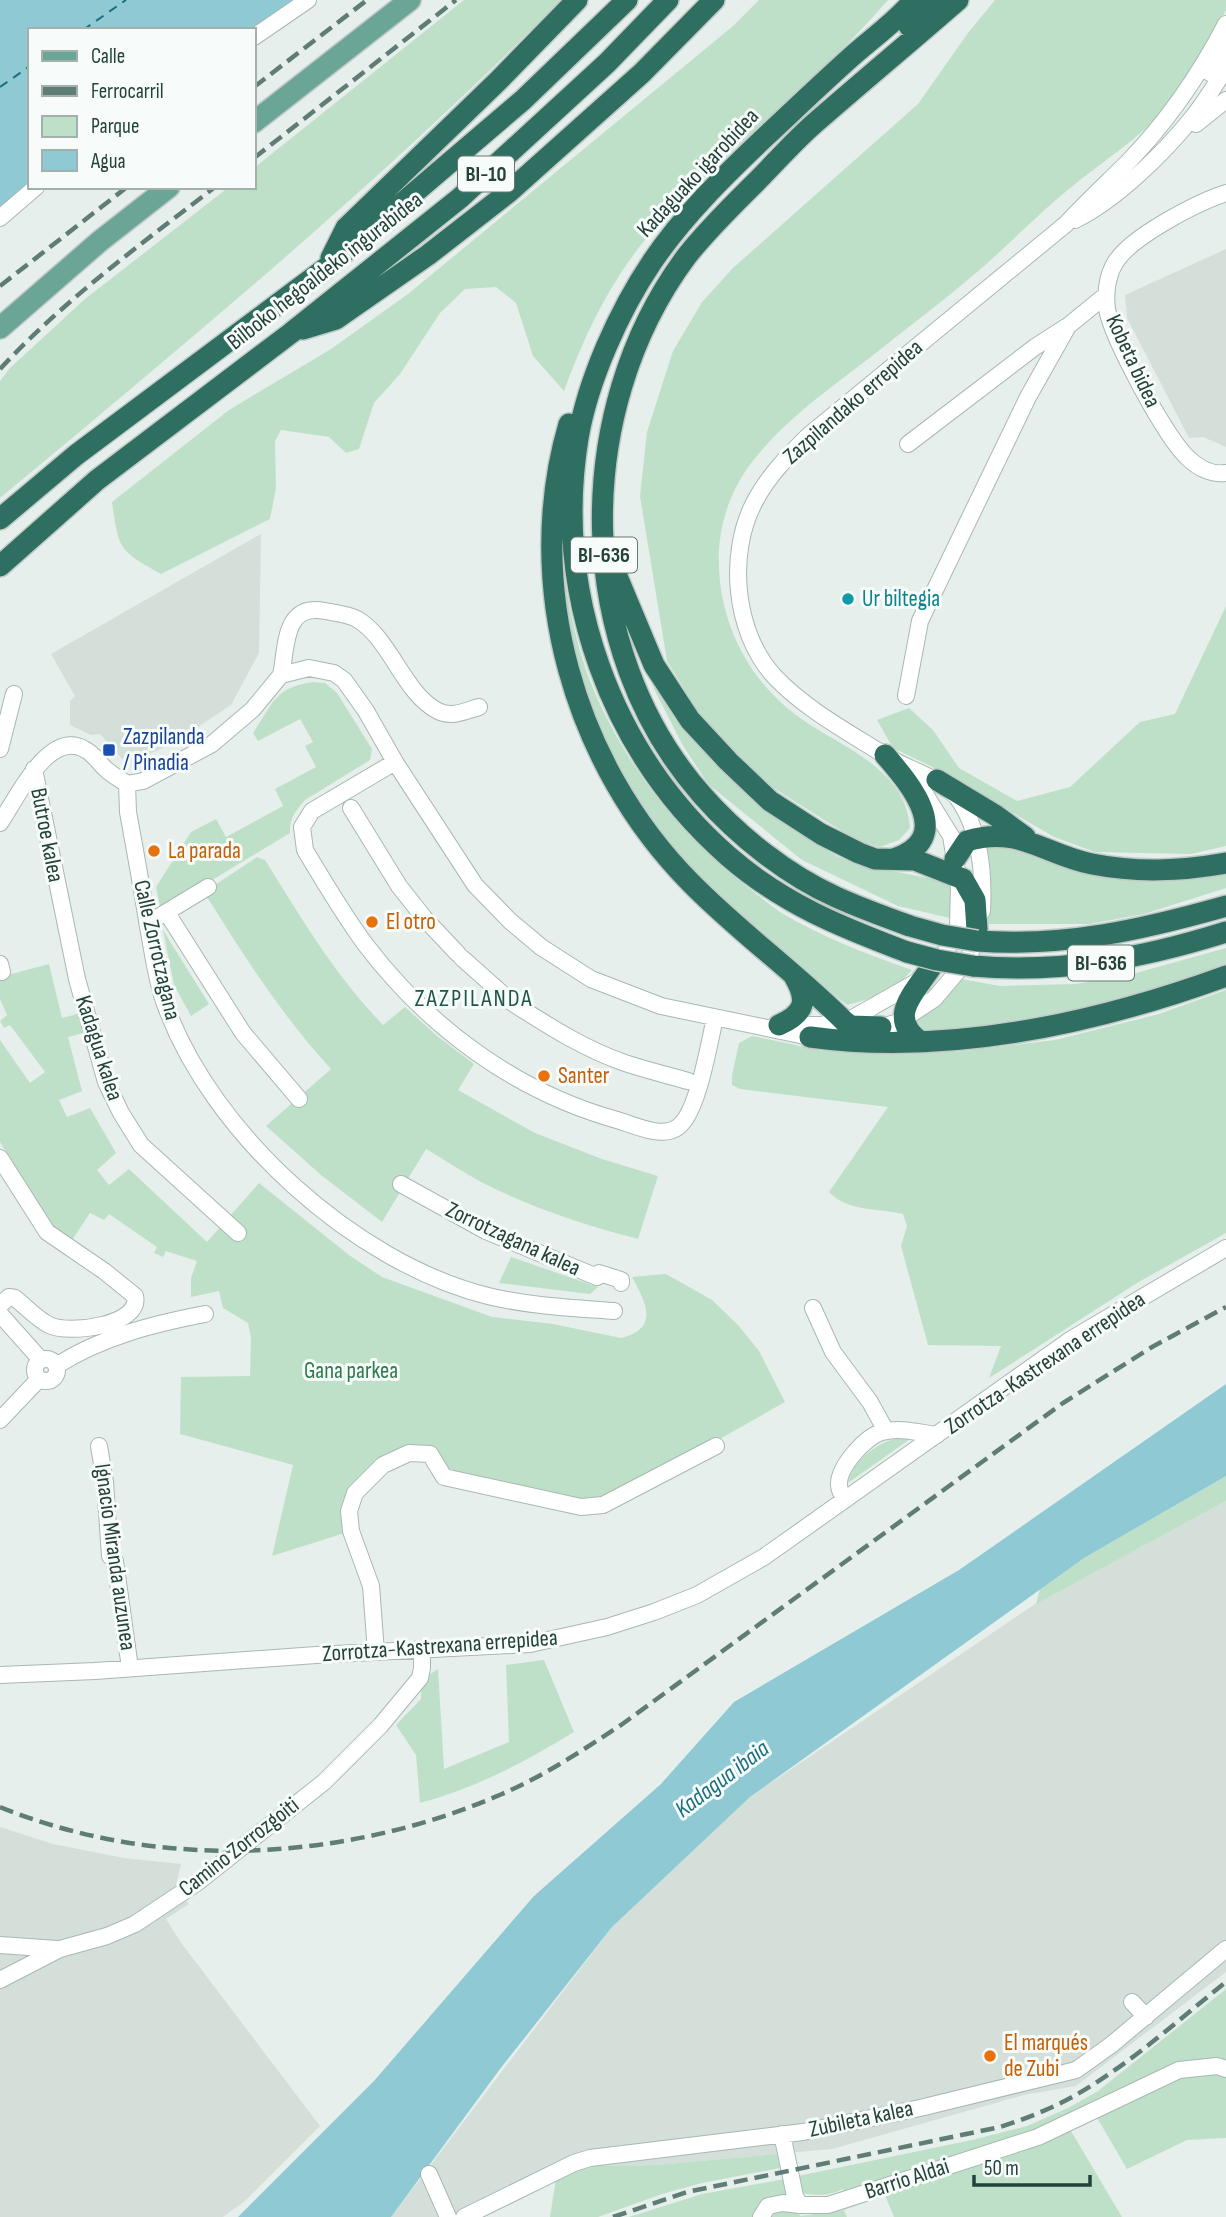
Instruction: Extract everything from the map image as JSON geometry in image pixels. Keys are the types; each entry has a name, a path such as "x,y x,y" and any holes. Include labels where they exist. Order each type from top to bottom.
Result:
{"highway":[{"path":"326,268 346,228 498,81 577,0"},
{"name":"Bilboko hegoaldeko ingurabidea","path":"0,520 76,455 326,268 523,100 627,0"},
{"name":"Bilboko hegoaldeko ingurabidea","path":"0,566 97,480 291,333 460,198 607,63 668,0"},
{"path":"291,333 336,319 428,255 509,192 642,74 714,0"},
{"name":"BI-636","path":"851,57 901,0"},
{"path":"851,57 902,14 914,0"},
{"path":"823,116 933,0"},
{"path":"823,116 958,0"},
{"name":"Kadaguako igarobidea","path":"851,57 737,165 688,216 653,260 629,299 593,384 579,436 574,499 578,587 597,663 614,705 656,778 729,856 761,882 817,916 907,952 973,965 1034,969 1125,959 1226,932"},
{"name":"Kadaguako igarobidea","path":"823,116 705,235 686,258 653,309 629,364 616,404 607,445 603,503 607,588 630,673 648,718 702,794 730,824 762,850 800,877 834,896 909,926 942,935 977,935 1018,943 1101,937 1152,927 1226,906"},
{"path":"612,336 591,358 581,383 565,435 555,486 551,546 553,587 567,667 579,706 617,787 644,827 689,881 844,1021 851,1026 881,1027"},
{"path":"604,547 654,665 690,720 770,801 821,834 876,859 915,860 956,868 975,900 977,935"},
{"path":"885,755 919,797 924,819 924,836 909,854 894,859"},
{"path":"936,780 995,815 1032,843"},
{"path":"956,868 967,841 999,834 1088,864 1124,870 1188,870 1226,863"},
{"path":"921,1042 909,1034 904,1019 906,1003 932,967"},
{"path":"773,1027 792,1019 802,1005 803,992 792,974"},
{"path":"810,1037 844,1041 921,1042 960,1041 1012,1034 1139,1005 1226,976"}],"main road":[{"path":"256,120 410,0"},
{"path":"0,328 100,241 166,189"}],"street":[{"path":"256,36 308,0"},
{"path":"1066,224 1128,161 1172,109 1203,65 1226,24"},
{"path":"1172,109 1192,100 1226,49"},
{"path":"1151,161 1193,117 1226,68"},
{"path":"1066,224 1098,208 1226,100"},
{"path":"0,218 34,189"},
{"name":"Kobeta bidea","path":"1226,193 1168,220 1129,246 1114,263 1106,295 1107,312 1116,337 1173,440 1189,459 1198,465 1208,471 1226,473"},
{"name":"Zazpilandako errepidea","path":"281,675 309,668 334,673 344,680 475,885 510,921 567,965 617,990 661,1006 773,1027 810,1037 854,1035 904,1019 934,999 969,958 977,935 982,912 983,879 971,824 960,802 936,780 906,768 821,715 773,674 753,641 743,615 738,559 748,516 783,461 808,436 1066,224"},
{"path":"908,444 1106,295"},
{"path":"906,696 920,621 1028,397 1068,326"},
{"path":"0,823 34,769 49,753 77,746 94,754 108,771 127,783 143,781 212,744 253,709 281,675 288,632 293,620 302,614 320,610 356,618 368,628 424,702 440,712 453,715 479,707"},
{"path":"0,750 14,694"},
{"path":"395,762 312,811 302,827 302,836 305,850 365,943 397,982 444,1027 534,1089 585,1111 656,1131 677,1129 688,1116 704,1070 715,1018"},
{"name":"Zazpilandako errepidea","path":"773,1027 844,1021 871,1009 918,981 947,950 958,926 956,868 951,836 920,783 906,768"},
{"name":"Butroe kalea","path":"34,769 60,900"},
{"name":"Calle Zorrotzagana","path":"127,783 128,812 164,1002 197,1071 232,1122 276,1170 320,1207 383,1252 447,1282 487,1296 514,1301 614,1311"},
{"path":"351,808 399,886 425,919 460,956 509,1000 556,1031 625,1063 688,1081"},
{"path":"208,887 161,916 243,1033 298,1098"},
{"name":"Kadagua kalea","path":"60,900 77,979 106,1082 121,1113 141,1145 237,1233"},
{"path":"0,1158 47,1232 104,1271 135,1296 136,1300 134,1310 126,1316 92,1328 73,1330 49,1325 15,1298 9,1297 0,1305"},
{"name":"Zorrotzagana kalea","path":"401,1184 486,1231 597,1278 598,1273 621,1280 621,1283"},
{"name":"Zorrotza-Kastrexana errepidea","path":"0,1675 530,1644 607,1627 654,1612 697,1595 764,1557 1070,1340 1226,1248"},
{"path":"813,1308 833,1352 870,1402 886,1430 876,1433 858,1447 840,1475 838,1484 845,1500"},
{"path":"0,1314 40,1360"},
{"path":"38,1379 50,1381 54,1377 56,1366 78,1352 113,1338 205,1314"},
{"path":"38,1379 34,1368 40,1360 48,1359 56,1366"},
{"path":"0,1420 38,1379"},
{"name":"Zorrotza-Kastrexana errepidea","path":"886,1430 937,1435"},
{"name":"Ignacio Miranda auzunea","path":"99,1446 105,1482 110,1556 116,1561 130,1668"},
{"path":"376,1652 371,1586 351,1531 349,1511 355,1493 383,1465 409,1453 430,1454 444,1477 581,1507 603,1505 716,1446"},
{"name":"Camino Zorrozgoiti","path":"0,1980 60,1949 107,1936 144,1919 198,1882 324,1782 381,1726 420,1678 422,1651"},
{"path":"0,1945 60,1949"},
{"name":"Zubileta kalea","path":"464,2217 590,2158 623,2156 782,2134 920,2108 1076,2070 1146,2017 1226,1949"},
{"path":"1132,2003 1146,2017"},
{"name":"Barrio Aldai","path":"761,2217 768,2206 783,2203 828,2204 1038,2137 1179,2070 1217,2066 1226,2069"},
{"path":"782,2134 795,2196 800,2205"},
{"path":"429,2174 448,2217"}],"shaded area":[{"path":"1226,249 1226,447 1203,437 1189,438 1127,318 1125,295"},
{"path":"261,534 259,653 231,705 174,743 127,764 100,734 91,735 70,725 70,701 75,696 51,654"},
{"path":"1226,1501 1226,1972 1076,2086 1024,2095 832,2149 656,2165 594,2166 450,2217 391,2217 612,1927 750,1797 1035,1604"},
{"path":"0,1827 53,1844 124,1858 181,1864 175,1889 189,1904 166,1919 320,2126 245,2201 223,2217 0,2217"}],"green space":[{"path":"464,0 561,0 357,194 216,317 0,498 0,381 10,368 85,299 226,189 256,189 256,166"},
{"path":"759,0 888,0 830,61 708,174 650,234 623,270 600,309 564,391 533,356 516,303 496,287 465,289 440,313 400,374 374,403 359,449 346,453 329,437 281,430 275,441 276,488 270,519 161,574 129,554 117,531 112,502 229,410 331,349 408,294 733,26"},
{"path":"995,0 1226,0 1226,10 1186,81 1157,118 1057,199 960,286 783,428 752,462 731,498 722,525 719,567 725,610 732,630 752,668 779,701 813,727 868,761 897,789 906,807 910,828 899,840 880,847 856,840 764,782 702,718 667,661 640,496 647,432 673,351 702,302 733,268 918,104"},
{"path":"561,551 575,633 590,681 619,741 656,796 724,868 780,912 828,937 912,970 898,984 875,996 847,1005 759,936 693,876 639,800 607,746 578,673 564,607"},
{"path":"1226,606 1226,846 1191,854 1095,852 1054,837 945,773 893,748 877,720 909,708 933,730 959,768 1017,801 1070,787 1140,722 1175,714"},
{"path":"313,682 325,683 337,693 372,749 370,760 305,800 294,815 290,833 161,911 156,887 191,832 216,819 226,837 283,806 275,789 316,767 305,746 313,742 300,719 258,741 253,733 276,698 290,688"},
{"path":"651,683 698,745 761,807 838,857 949,885 952,893 950,918 898,906 802,860 708,784 682,744"},
{"path":"1014,845 1226,870 1226,888 1144,914 1090,924 987,924 991,885 987,846"},
{"path":"257,857 265,860 334,966 383,1025 405,1007 474,1064 458,1090 535,1133 602,1159 658,1176 638,1239 579,1222 520,1200 483,1183 426,1149 382,1222 321,1175 266,1126 331,1069 280,1007 207,897 209,889"},
{"path":"163,930 209,1004 191,1016 174,985"},
{"path":"1226,948 1226,967 1063,1016 980,1032 921,1034 910,1021 932,1006 961,979 1000,986 1076,984 1136,973"},
{"name":"Gana parkea","path":"49,964 62,1018 81,1013 87,1032 68,1037 82,1091 59,1100 67,1117 90,1108 116,1153 97,1170 109,1185 129,1169 207,1242 259,1183 349,1255 382,1277 492,1317 553,1324 621,1338 633,1334 645,1321 645,1305 632,1277 666,1274 712,1300 738,1325 759,1351 785,1402 603,1505 444,1477 430,1454 409,1453 355,1493 351,1531 272,1556 293,1465 180,1434 181,1377 250,1376 251,1338 248,1323 223,1308 219,1291 191,1297 191,1278 197,1261 166,1251 163,1257 154,1253 157,1247 109,1214 104,1220 90,1213 72,1240 52,1226 0,1142 0,1040 30,1083 45,1072 10,1025 4,1028 0,1021 7,1015 0,999 0,977"},
{"path":"1226,990 1226,1233 1137,1283 989,1378 1001,1346 928,1345 901,1246 907,1226 903,1214 854,1206 829,1192 888,1107 740,1089 732,1085 739,1043 752,1036 824,1051 956,1052 1055,1040 1159,1014"},
{"path":"511,1257 598,1287 590,1294 499,1283"},
{"path":"894,1439 910,1439 848,1483 854,1468 865,1455"},
{"path":"1226,1476 1226,1501 1036,1604 1040,1589 1084,1558"},
{"path":"544,1660 574,1732 500,1773 461,1790 420,1803 416,1755 396,1725 421,1699 427,1678 438,1669 444,1769 509,1742 506,1665"},
{"path":"1226,1989 1226,2138 1187,2140 1127,2169 1096,2116 1071,2131 1122,2217 894,2217 885,2195 844,2210 843,2189 823,2195 802,2193 798,2176 1027,2126 1098,2091"},
{"path":"777,2154 780,2168 702,2183 598,2217 550,2217 556,2179 594,2166 656,2165"},
{"path":"785,2179 789,2197 763,2204 753,2217 629,2217 702,2194"},
{"path":"793,2209 801,2216 844,2210 847,2217 771,2217 775,2213"}],"water":[{"path":"0,0 296,0 256,28 28,28 28,187 0,210"},
{"name":"Kadagua ibaia","path":"1226,1384 1226,1476 1084,1558 750,1797 612,1927 500,2069 391,2217 238,2217 374,2081 534,1896 661,1784 734,1702 959,1570"}],"ferry route":[{"path":"86,28 126,0"},
{"path":"0,87 28,67"}],"railway":[{"path":"256,85 367,0"},
{"path":"256,156 456,0"},
{"path":"0,286 124,189"},
{"path":"0,369 77,296 212,189"},
{"path":"0,1807 61,1828 124,1842 188,1849 252,1850 316,1845 380,1834 442,1817 502,1794 548,1771 621,1725 1063,1403 1152,1347 1226,1307"},
{"path":"613,2217 687,2192 1000,2127 1028,2117 1074,2096 1114,2071 1226,1982"}],"place":[{"name":"Ur biltegia","path":"848,599"},
{"name":"Zazpilanda / Pinadia","path":"109,750"},
{"name":"La parada","path":"154,851"},
{"name":"El otro","path":"372,922"},
{"name":"Santer","path":"544,1076"},
{"name":"El marqués de Zubi","path":"990,2056"}],"district":[{"name":"ZAZPILANDA","path":"474,998"}]}
